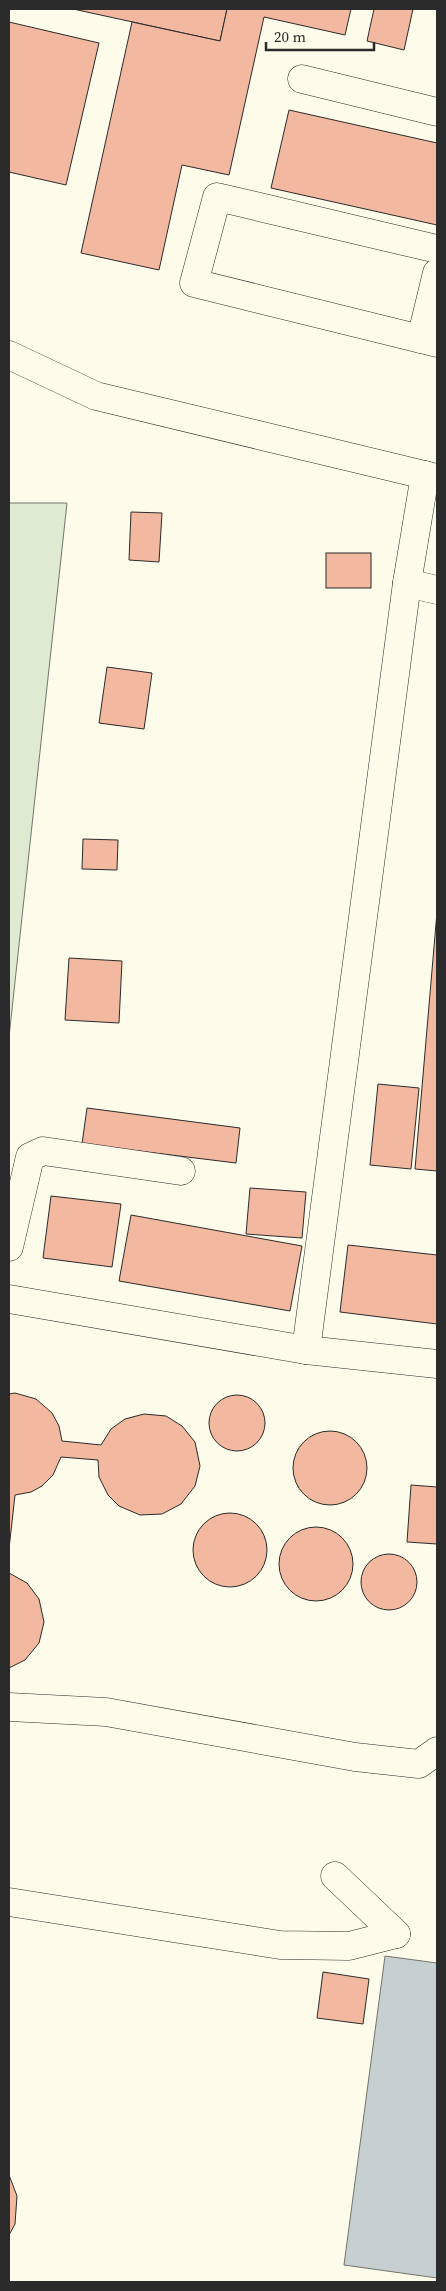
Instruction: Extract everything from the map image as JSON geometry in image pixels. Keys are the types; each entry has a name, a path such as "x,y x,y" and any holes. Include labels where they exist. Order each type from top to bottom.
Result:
{"lane":[{"path":"302,79 437,112"},
{"path":"437,249 217,197 194,283 429,341 437,273"},
{"path":"9,355 96,396 431,476 407,583 306,1350"},
{"path":"407,583 437,590"},
{"path":"9,1247 30,1157 44,1151 182,1171"},
{"path":"9,1298 306,1350 437,1364"},
{"path":"9,1707 40,1711 106,1712 355,1757 419,1764 437,1752"},
{"path":"9,1902 280,1944 349,1946 396,1934 335,1876"}],"green space":[{"path":"9,503 67,503 9,1037"}],"shaded area":[{"path":"385,1956 437,1963 437,2278 344,2265"}],"building":[{"path":"73,9 227,9 220,41"},
{"path":"227,9 351,9 345,35 264,17 229,175 182,165 159,270 81,253 132,22 220,41"},
{"path":"374,9 413,9 404,50 367,41"},
{"path":"9,22 99,43 66,185 9,172"},
{"path":"289,110 437,143 437,225 271,188"},
{"path":"131,512 162,513 159,562 129,560"},
{"path":"326,553 371,553 371,588 326,588"},
{"path":"107,667 152,673 144,729 99,723"},
{"path":"83,839 118,840 117,870 82,869"},
{"path":"437,912 437,1171 415,1169"},
{"path":"69,958 122,961 119,1023 65,1020"},
{"path":"378,1084 419,1088 411,1169 370,1165"},
{"path":"87,1108 240,1128 236,1163 82,1144"},
{"path":"250,1188 306,1192 302,1238 246,1234"},
{"path":"51,1196 121,1204 112,1267 43,1258"},
{"path":"131,1215 302,1246 290,1311 119,1281"},
{"path":"348,1245 437,1255 437,1324 340,1312"},
{"path":"15,1393 36,1399 52,1413 59,1426 62,1441 101,1445 111,1429 125,1419 144,1414 166,1416 182,1426 195,1442 200,1466 195,1486 181,1504 162,1514 140,1515 119,1506 108,1495 99,1477 98,1460 61,1457 53,1475 42,1486 31,1492 15,1495 9,1549 9,1394"},
{"path":"237,1395 248,1397 257,1403 263,1412 265,1423 263,1434 257,1443 248,1449 237,1451 226,1449 217,1443 211,1434 209,1423 211,1412 217,1403 226,1397"},
{"path":"330,1431 344,1434 356,1442 364,1454 367,1468 364,1482 356,1494 344,1502 330,1505 316,1502 304,1494 296,1482 293,1468 296,1454 304,1442 316,1434"},
{"path":"411,1485 437,1487 437,1544 407,1542"},
{"path":"230,1513 244,1516 256,1524 264,1536 267,1550 264,1564 256,1576 244,1584 230,1587 216,1584 204,1576 196,1564 193,1550 196,1536 204,1524 216,1516"},
{"path":"316,1527 330,1530 342,1538 350,1550 353,1564 350,1578 342,1590 330,1598 316,1601 302,1598 290,1590 282,1578 279,1564 282,1550 290,1538 302,1530"},
{"path":"389,1554 400,1556 409,1562 415,1571 417,1582 415,1593 409,1602 400,1608 389,1610 378,1608 369,1602 363,1593 361,1582 363,1571 369,1562 378,1556"},
{"path":"9,1573 27,1583 39,1599 44,1622 39,1643 25,1660 9,1668"},
{"path":"323,1972 369,1979 363,2024 317,2018"},
{"path":"9,2175 17,2196 15,2224 9,2235"}]}
